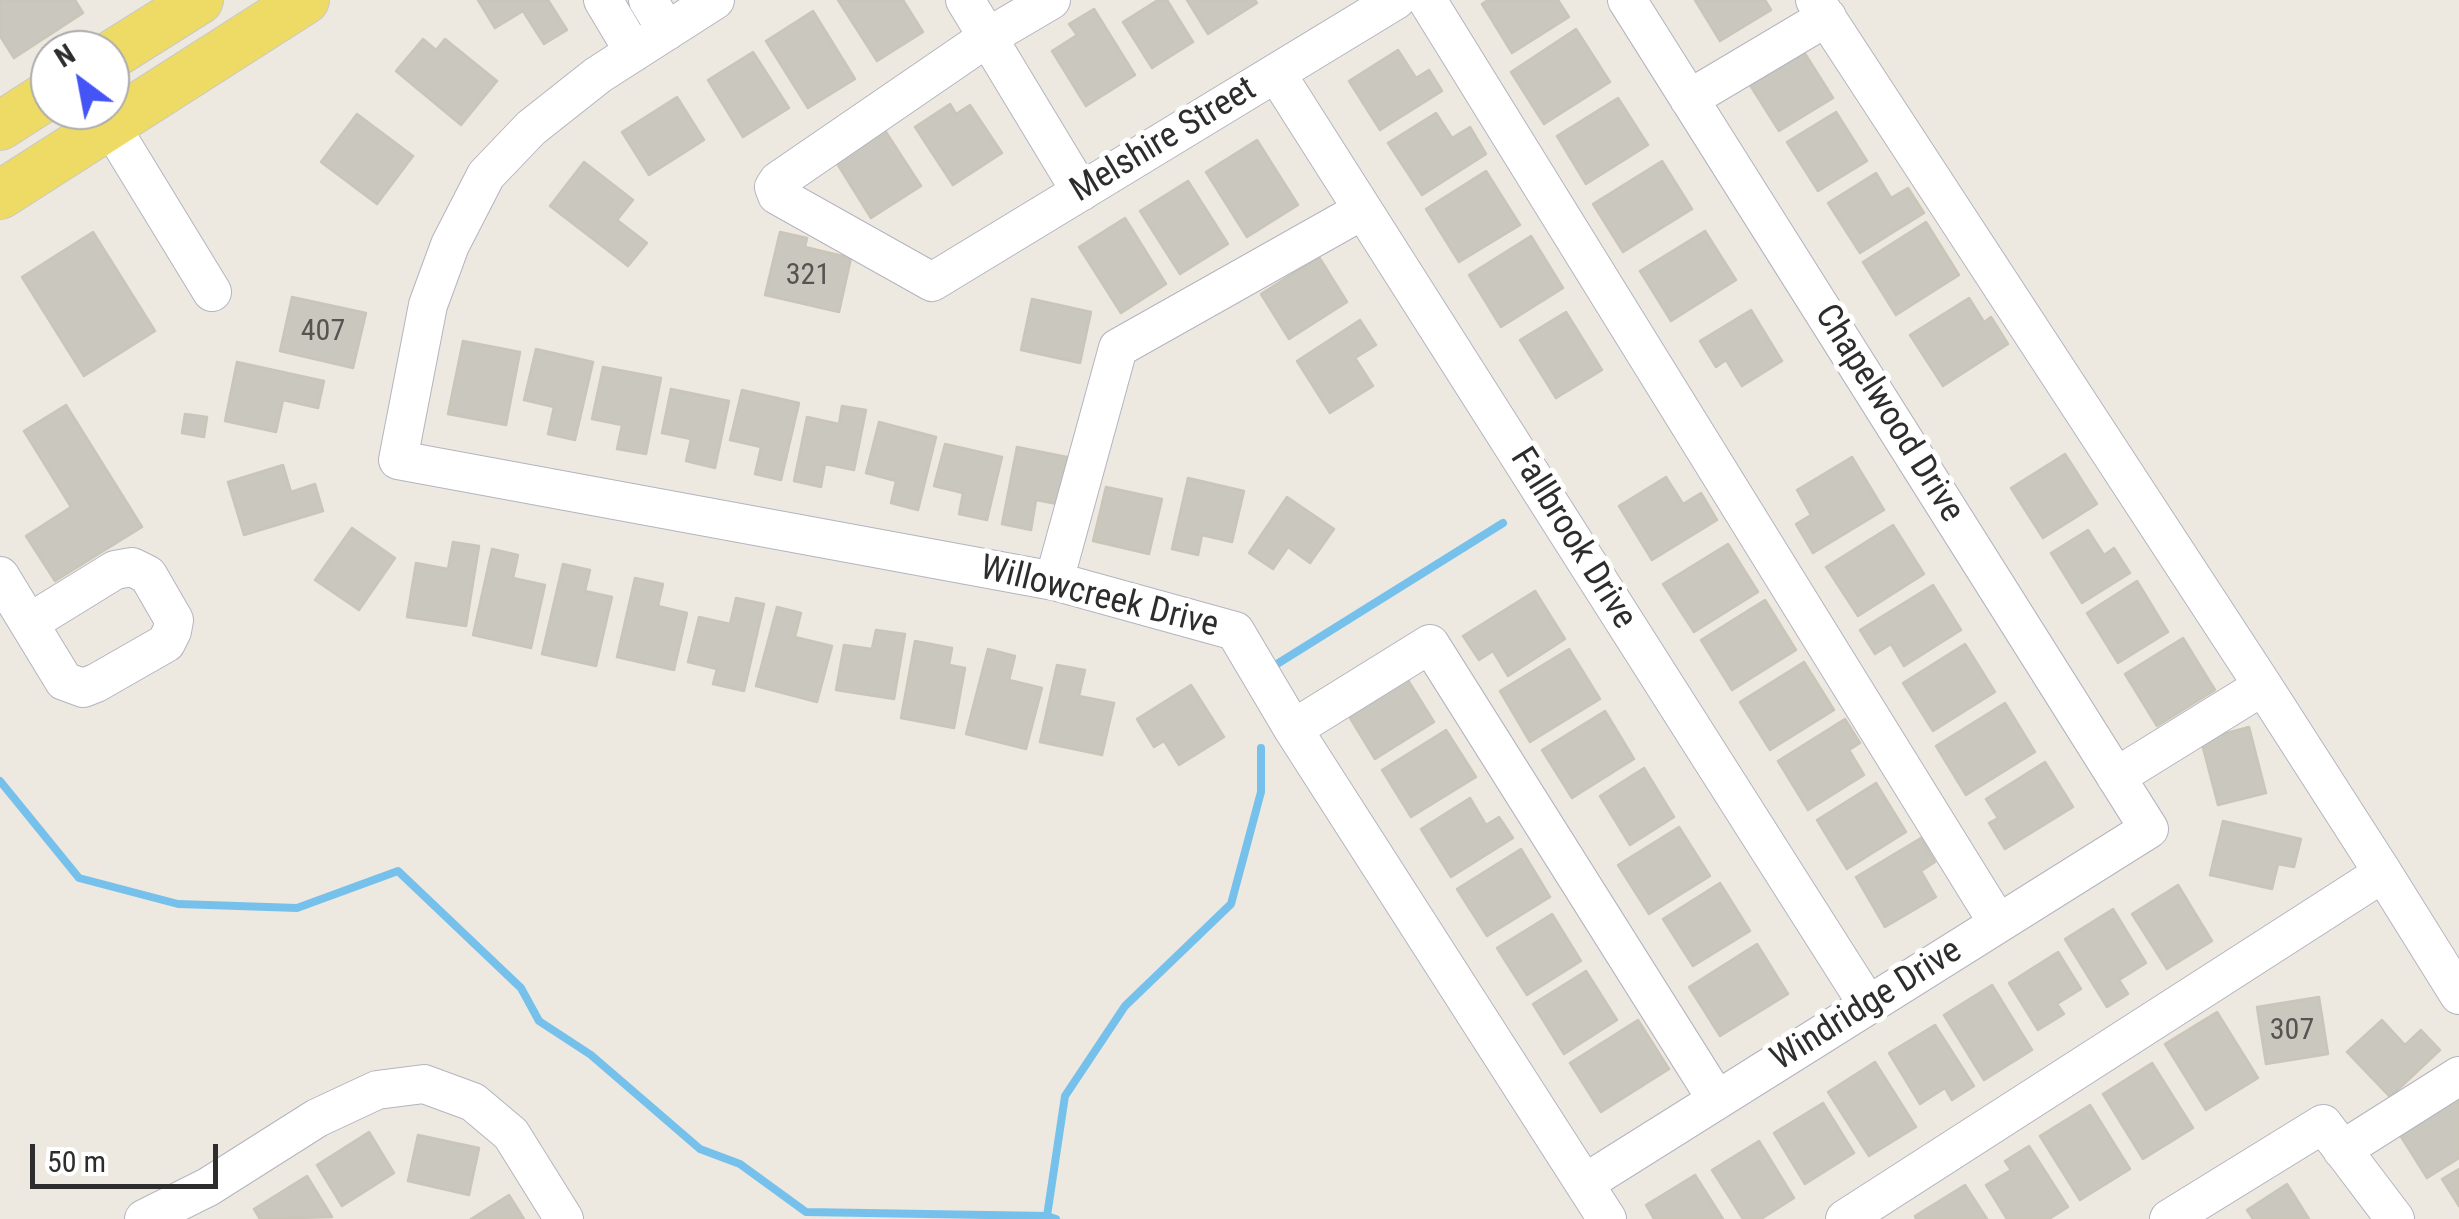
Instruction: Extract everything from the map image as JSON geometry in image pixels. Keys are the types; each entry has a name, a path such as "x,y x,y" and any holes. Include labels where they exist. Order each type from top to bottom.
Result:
{"main road":[{"path":"130,43 199,0"},
{"path":"130,111 305,0"},
{"path":"0,126 30,107"},
{"path":"0,195 101,130"}],"street":[{"path":"603,0 634,52 657,15 715,0"},
{"path":"965,0 1081,192"},
{"path":"988,38 1052,0"},
{"name":"Melshire Street","path":"988,38 778,181 774,187 777,195 932,282 1396,0"},
{"path":"1427,0 1998,924"},
{"name":"Chapelwood Drive","path":"1627,0 2148,829"},
{"path":"1689,99 1821,9 2263,686 2459,996"},
{"name":"Willowcreek Drive","path":"634,52 531,128 486,175 450,245 428,304 398,460 1054,582 1235,632 1293,730 1607,1219"},
{"name":"Fallbrook Drive","path":"1276,73 1868,1005"},
{"path":"114,130 212,292"},
{"path":"1054,582 1118,348 1363,210"},
{"path":"0,576 29,623"},
{"path":"1293,730 1430,644 1717,1100"},
{"path":"2116,777 2263,686"},
{"name":"Windridge Drive","path":"1585,1183 2148,829"},
{"path":"1845,1219 2382,873"},
{"path":"2172,1218 2459,1076"},
{"path":"144,1219 208,1187 332,1111 377,1090 424,1084 473,1102 512,1134 564,1219"},
{"path":"2332,1137 2395,1219"}],"building":[{"path":"0,0 75,0 83,13 57,30 30,30 30,48 14,58 0,36"},
{"path":"478,0 548,0 567,30 544,44 523,11 495,28"},
{"path":"838,0 903,0 923,32 877,61"},
{"path":"1158,0 1167,0 1193,42 1152,68 1123,22"},
{"path":"1187,0 1255,0 1257,3 1208,34"},
{"path":"1488,0 1558,0 1569,17 1512,53 1482,4"},
{"path":"1695,0 1765,0 1771,10 1720,41"},
{"path":"1094,9 1135,75 1086,106 1052,51 1077,35 1069,24"},
{"path":"813,11 855,79 808,108 766,41"},
{"path":"1576,29 1610,82 1544,124 1511,72"},
{"path":"423,39 436,50 445,39 497,81 461,125 396,71"},
{"path":"1398,50 1416,78 1429,70 1442,91 1380,130 1349,81"},
{"path":"753,52 789,108 743,137 708,80"},
{"path":"1804,52 1833,98 1779,131 1750,85"},
{"path":"677,97 704,140 649,175 622,132"},
{"path":"1618,98 1648,145 1586,184 1557,136"},
{"path":"950,104 956,114 970,105 1002,153 953,185 915,127"},
{"path":"1836,112 1867,161 1818,191 1787,142"},
{"path":"1436,113 1452,138 1470,127 1486,154 1422,195 1388,143"},
{"path":"357,114 413,156 377,204 321,162"},
{"path":"882,126 921,186 871,218 833,157"},
{"path":"1257,140 1298,205 1247,237 1206,172"},
{"path":"1662,161 1692,209 1623,252 1593,204"},
{"path":"584,162 633,200 617,220 647,243 628,266 550,206"},
{"path":"1486,171 1520,225 1459,262 1426,209"},
{"path":"1876,173 1891,198 1908,188 1924,213 1860,253 1828,203"},
{"path":"1188,181 1228,244 1180,274 1140,211"},
{"path":"1125,218 1166,284 1121,313 1079,247"},
{"path":"1926,222 1959,275 1896,315 1863,262"},
{"path":"1705,231 1736,280 1671,321 1640,271"},
{"path":"93,232 155,331 84,376 22,277"},
{"path":"780,232 807,238 805,247 851,258 839,312 765,295"},
{"path":"1531,236 1563,288 1501,327 1469,275"},
{"path":"1319,257 1347,302 1289,339 1261,294"},
{"path":"292,297 366,313 353,368 280,351"},
{"path":"1969,298 1984,322 1991,317 2008,344 1943,386 1910,335"},
{"path":"1032,299 1091,312 1080,363 1021,350"},
{"path":"1751,310 1782,361 1742,386 1726,360 1716,367 1700,341"},
{"path":"1566,312 1602,370 1556,398 1520,340"},
{"path":"1360,320 1376,345 1355,358 1373,386 1330,413 1297,361"},
{"path":"463,341 520,352 506,425 448,414"},
{"path":"536,349 593,362 575,440 548,434 554,407 524,400"},
{"path":"237,362 324,381 318,408 283,400 276,432 225,421"},
{"path":"603,367 661,378 646,454 617,449 622,425 592,419"},
{"path":"671,389 729,401 715,468 686,461 691,439 662,433"},
{"path":"742,390 799,403 781,480 755,474 761,447 730,440"},
{"path":"66,405 142,527 55,581 26,536 71,507 24,431"},
{"path":"842,406 866,410 854,470 825,464 821,487 794,481 807,417 839,424"},
{"path":"185,414 207,417 204,437 182,433"},
{"path":"879,422 936,437 918,510 891,503 896,481 866,473"},
{"path":"945,444 1002,457 987,520 959,514 963,493 934,486"},
{"path":"1017,447 1077,459 1068,506 1036,500 1031,530 1002,524"},
{"path":"2065,454 2097,504 2043,538 2011,488"},
{"path":"1852,457 1884,510 1813,553 1796,524 1811,515 1797,490"},
{"path":"283,465 291,492 315,484 323,511 244,535 228,482"},
{"path":"1666,477 1683,504 1701,493 1717,520 1652,560 1619,506"},
{"path":"1188,478 1244,491 1232,542 1202,535 1198,555 1172,549"},
{"path":"1106,487 1162,499 1149,554 1093,541"},
{"path":"1287,497 1334,529 1310,563 1288,547 1273,569 1249,553"},
{"path":"1893,525 1924,574 1858,616 1826,567"},
{"path":"352,528 395,558 359,610 315,580"},
{"path":"2088,530 2104,555 2114,548 2130,573 2082,603 2051,553"},
{"path":"453,542 479,546 466,626 407,617 416,563 448,569"},
{"path":"1728,544 1758,592 1694,632 1663,584"},
{"path":"492,549 518,555 513,578 545,585 531,648 473,635"},
{"path":"563,564 590,570 585,591 612,597 596,666 542,654"},
{"path":"635,578 663,584 658,606 687,613 674,670 617,657"},
{"path":"2137,581 2168,632 2118,663 2087,613"},
{"path":"1933,585 1961,630 1904,666 1891,644 1875,654 1860,630"},
{"path":"1535,591 1565,639 1508,676 1493,651 1479,660 1463,636"},
{"path":"736,598 764,604 744,691 713,684 717,669 688,662 699,617 730,624"},
{"path":"1765,600 1796,650 1732,690 1701,640"},
{"path":"777,607 801,613 795,637 832,646 817,702 756,686"},
{"path":"876,630 905,634 894,699 836,690 844,645 872,649"},
{"path":"2183,638 2215,690 2157,726 2125,674"},
{"path":"915,641 952,648 949,665 965,668 954,728 901,718"},
{"path":"1965,644 1995,692 1933,731 1903,683"},
{"path":"988,649 1015,656 1009,680 1042,688 1026,749 966,734"},
{"path":"1569,649 1600,699 1530,742 1500,691"},
{"path":"1804,662 1834,710 1770,750 1740,702"},
{"path":"1057,665 1085,670 1079,696 1114,703 1102,755 1040,742"},
{"path":"1406,677 1434,722 1375,759 1347,713"},
{"path":"1191,685 1224,737 1179,765 1164,741 1154,747 1137,719"},
{"path":"2005,703 2035,752 1966,795 1936,746"},
{"path":"1605,711 1634,759 1572,798 1542,750"},
{"path":"1845,719 1860,743 1849,750 1864,775 1808,810 1778,761"},
{"path":"2249,727 2266,793 2218,805 2201,740"},
{"path":"1446,730 1476,777 1411,817 1382,770"},
{"path":"2045,762 2073,807 2005,849 1989,823 1998,818 1986,799"},
{"path":"1644,768 1674,817 1630,845 1600,796"},
{"path":"1876,783 1906,832 1847,869 1817,820"},
{"path":"1470,798 1486,825 1499,817 1513,838 1451,877 1421,829"},
{"path":"2223,821 2301,839 2294,867 2278,864 2272,889 2210,875"},
{"path":"1679,827 1710,876 1649,914 1618,865"},
{"path":"1921,838 1935,862 1921,871 1936,897 1885,927 1856,877"},
{"path":"1521,849 1550,897 1487,936 1457,889"},
{"path":"1720,883 1750,931 1693,966 1663,919"},
{"path":"2178,885 2212,941 2167,969 2132,914"},
{"path":"2113,909 2146,963 2119,980 2128,994 2107,1007 2065,939"},
{"path":"1552,914 1581,961 1527,995 1497,948"},
{"path":"1757,944 1788,994 1720,1036 1689,987"},
{"path":"2058,952 2081,989 2057,1004 2064,1014 2038,1030 2009,983"},
{"path":"1586,971 1617,1020 1564,1054 1533,1004"},
{"path":"1992,985 2032,1050 1984,1080 1944,1015"},
{"path":"2319,997 2328,1054 2266,1064 2257,1007"},
{"path":"2217,1012 2258,1078 2206,1110 2165,1044"},
{"path":"1638,1020 1669,1069 1601,1112 1570,1063"},
{"path":"2382,1020 2405,1045 2421,1030 2440,1050 2390,1097 2347,1052"},
{"path":"1935,1025 1974,1086 1952,1100 1945,1088 1920,1104 1889,1053"},
{"path":"1875,1062 1916,1127 1869,1156 1828,1092"},
{"path":"2152,1063 2193,1128 2143,1159 2103,1094"},
{"path":"2459,1087 2459,1158 2427,1178 2395,1127"},
{"path":"1823,1103 1854,1153 1805,1184 1774,1133"},
{"path":"2090,1105 2130,1169 2080,1200 2040,1136"},
{"path":"369,1132 394,1173 342,1206 317,1165"},
{"path":"418,1135 479,1148 469,1195 408,1181"},
{"path":"1759,1141 1794,1198 1761,1219 1743,1219 1712,1170"},
{"path":"2029,1146 2068,1207 2049,1219 2007,1219 1986,1185 2011,1170 2005,1161"},
{"path":"2459,1169 2459,1206 2442,1179"},
{"path":"1695,1175 1723,1219 1654,1219 1646,1205"},
{"path":"307,1176 332,1217 260,1219 254,1209"},
{"path":"2287,1184 2309,1219 2253,1219 2247,1210"},
{"path":"1965,1185 1987,1219 1916,1219 1915,1216"},
{"path":"509,1195 524,1219 471,1219"}],"waterway":[{"path":"1277,664 1503,523"},
{"path":"1047,1216 1065,1096 1125,1006 1231,904 1261,792 1261,748"},
{"path":"0,781 79,878 178,904 297,908 398,871 521,988 539,1021 591,1055 700,1149 740,1164 806,1212 1056,1219"}]}
